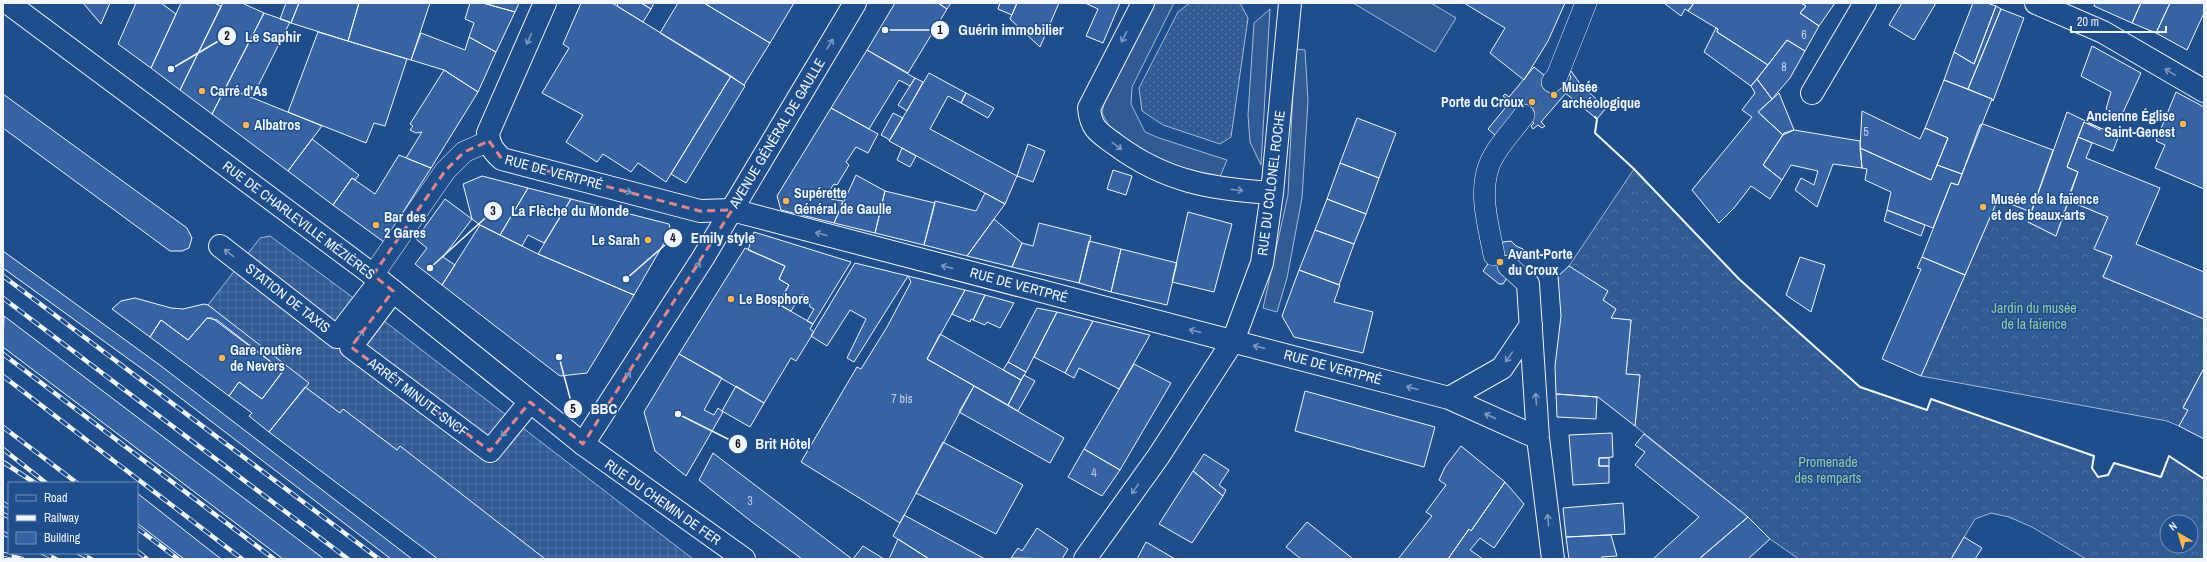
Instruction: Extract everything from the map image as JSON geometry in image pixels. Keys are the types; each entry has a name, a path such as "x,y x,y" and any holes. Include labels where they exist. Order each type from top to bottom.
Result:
{"street":[{"name":"RUE DE CHARLEVILLE MÉZIÈRES","path":"8,3 382,282 583,444"},
{"path":"382,282 445,171 464,152 488,141 488,133 492,121 545,3"},
{"name":"AVENUE GÉNÉRAL DE GAULLE","path":"583,444 732,210 855,3"},
{"path":"1143,3 1089,108 1090,121 1094,128 1129,154 1173,178 1220,188 1272,193"},
{"name":"RUE DU COLONEL ROCHE","path":"1085,559 1158,457 1233,341 1262,263 1272,193 1290,3"},
{"path":"1552,82 1556,76 1586,3"},
{"path":"1812,94 1865,3"},
{"path":"2036,3 2104,32 2204,91"},
{"path":"1524,115 1496,152 1487,172 1485,207 1501,261 1528,284 1538,438 1553,559"},
{"name":"RUE DE VERTPRÉ","path":"488,141 493,151 502,159 700,211 732,210 1450,398 1538,438"},
{"name":"STATION DE TAXIS","path":"220,246 337,337 382,282"},
{"name":"ARRÊT MINUTE SNCF","path":"382,282 351,347 490,451 530,402"},
{"path":"1450,398 1502,368 1531,326"},
{"name":"RUE DU CHEMIN DE FER","path":"583,444 744,559"}],"highlighted area":[{"path":"489,141 502,159 700,211 732,210 583,444 530,402 490,451 351,347 393,291 373,275 445,171 464,152"}],"green space":[{"path":"1190,3 1240,3 1248,18 1231,137 1220,144 1163,125 1142,111 1139,88 1178,12"},
{"name":"Promenade des remparts","path":"1634,169 1739,279 1860,387 1927,410 1931,399 2094,456 2092,468 2098,477 2108,475 2114,463 2160,477 2169,456 2204,479 2204,559 2086,559 2032,527 2009,517 1991,513 1975,519 1951,559 1799,559 1770,539 1748,517 1635,426 1640,375 1626,374 1631,320 1611,318 1616,309 1603,300 1569,266"},
{"name":"Jardin du musée de la faïence","path":"1998,199 2031,212 2028,222 2056,236 2069,201 2108,217 2095,249 2112,256 2103,277 2204,319 2204,368 2183,407 2188,410 2179,426 2167,421 1921,376"}],"shaded area":[{"path":"1156,3 1174,3 1132,87 1131,104 1145,132 1227,160 1219,179 1183,170 1158,159 1121,136 1108,124 1102,113 1105,99 1150,9"},
{"path":"1353,3 1431,3 1456,18 1435,52"},
{"path":"1270,9 1261,165 1250,142 1248,115 1254,23"},
{"path":"1295,49 1305,50 1308,101 1302,198 1287,278 1277,312 1263,308 1288,195"},
{"path":"270,236 375,314 693,559 545,559 400,447 397,450 343,409 340,413 305,387 208,305 260,238"}],"building":[{"path":"83,3 110,3 101,24"},
{"path":"136,3 161,3 176,14 151,68 118,44"},
{"path":"181,3 214,3 221,6 180,90 151,68"},
{"path":"223,3 242,3 264,13 212,114 180,90"},
{"path":"286,3 299,3 291,23 280,19"},
{"path":"299,3 359,3 348,41 291,23"},
{"path":"359,3 430,3 411,60 348,41"},
{"path":"470,3 483,3 515,12 496,52 469,37 474,23 465,19"},
{"path":"483,3 519,3 515,12"},
{"path":"581,3 612,3 731,76 666,182 638,163 631,172 603,154 597,162 566,142 583,115 542,93 569,48 563,44"},
{"path":"618,3 641,3 651,9 643,22 617,6"},
{"path":"641,3 654,3 651,9"},
{"path":"678,3 704,3 770,43 744,85 660,33"},
{"path":"704,3 794,3 770,43"},
{"path":"895,3 938,3 947,9 908,73 867,50"},
{"path":"938,3 951,3 947,9"},
{"path":"1000,3 1017,3 1012,15 998,9"},
{"path":"1017,3 1059,3 1040,47 1010,19"},
{"path":"1085,3 1120,3 1103,43 1086,36 1098,9"},
{"path":"1464,3 1565,3 1548,41 1524,80 1490,53 1505,28"},
{"path":"1664,3 1694,3 1688,11 1685,9 1681,16"},
{"path":"1694,3 1801,3 1806,6 1800,13 1819,26 1805,51 1787,40 1768,65 1717,32 1718,29 1688,11"},
{"path":"1801,3 1835,3 1819,26 1800,13 1806,6"},
{"path":"1902,3 1936,3 1914,40 1889,25"},
{"path":"1973,3 1987,3 1996,6 1974,64 1954,52"},
{"path":"2095,3 2141,3 2132,23 2094,6"},
{"path":"2141,3 2170,3 2156,33 2132,23"},
{"path":"2170,3 2204,3 2204,13 2187,50 2156,33"},
{"path":"1996,6 2001,9 1968,89 1944,80 1954,52 1974,64"},
{"path":"2001,9 2024,18 1993,101 1992,99 1968,89"},
{"path":"264,13 290,22 252,98 226,87"},
{"path":"1716,28 1718,29 1717,32 1768,65 1751,86 1704,52"},
{"path":"318,32 407,59 385,126 374,123 366,143 288,112"},
{"path":"421,33 465,50 469,37 496,52 478,92 444,70 411,60"},
{"path":"1787,40 1805,51 1790,78 1772,99 1757,79"},
{"path":"2092,46 2141,73 2121,117 2106,109 2111,92 2081,76"},
{"path":"867,50 915,78 910,86 899,80 869,129 831,108"},
{"name":"Porte du Croux","path":"1534,67 1566,93 1541,122 1545,126 1542,128 1538,125 1533,129 1531,126 1534,123 1517,109 1496,136 1488,129 1506,107 1504,106 1507,99 1503,96 1505,94 1509,97"},
{"path":"444,70 478,92 431,168 406,158 422,132 416,133 410,130 413,126 410,124"},
{"path":"1571,71 1581,85 1606,108 1597,119 1564,92 1571,77 1569,74"},
{"path":"929,73 966,93 961,103 948,96 930,129 1017,176 1005,204 889,141"},
{"path":"731,76 745,86 686,183 671,174"},
{"path":"915,78 923,82 907,111 898,105"},
{"path":"1757,79 1772,99 1758,112 1783,135 1763,165 1782,180 1770,199 1751,186 1734,208 1719,223 1692,190 1752,117 1742,110 1755,93 1751,86"},
{"path":"1944,80 1992,99 1962,174 1937,165 1948,138 1925,128"},
{"path":"226,87 322,126 288,171 212,114"},
{"name":"Ancienne Église Saint-Genest","path":"2176,92 2204,107 2204,189 2155,168 2165,145 2156,141"},
{"path":"966,93 994,108 988,118 961,103"},
{"path":"1779,93 1794,130 1783,135 1758,112"},
{"path":"3,94 187,228 192,238 189,248 182,251 170,251 3,128"},
{"path":"831,108 878,134 868,153 856,147 846,162 849,165 837,185 834,184 827,194 831,199 843,201 834,223 781,210 777,196"},
{"path":"1862,111 1920,139 1925,128 1948,138 1931,180 1860,148"},
{"path":"2067,112 2100,128 2100,130 2084,122 2067,167 2078,172 2056,236 2028,222"},
{"path":"893,113 903,118 890,140 881,135"},
{"path":"1357,118 1396,133 1379,178 1340,163"},
{"path":"2084,122 2119,135 2113,151 2078,137"},
{"path":"1983,124 2053,150 2031,212 1998,199 1965,275 1922,257 1951,183 1958,185 1980,125"},
{"path":"1794,130 1860,141 1862,168 1833,164 1817,207 1795,190 1801,178 1814,185 1818,171 1791,165 1782,180 1763,165 1784,133"},
{"path":"2078,137 2092,143 2086,158 2160,188 2136,244 2204,272 2204,319 2103,277 2112,256 2094,249 2108,217 2067,200 2078,172 2067,167"},
{"path":"312,139 359,175 355,180 352,178 333,205 288,171"},
{"path":"1028,144 1045,151 1033,182 1017,176"},
{"path":"902,148 916,156 910,167 897,160"},
{"path":"1860,148 1931,180 1937,165 1962,174 1958,185 1951,183 1933,228 1887,210 1891,192 1865,180 1867,169 1862,168"},
{"path":"399,155 431,168 384,242 333,205 352,178 375,194"},
{"path":"1340,163 1379,178 1366,214 1327,199"},
{"path":"1113,170 1132,176 1126,195 1107,189"},
{"path":"856,175 885,191 875,233 834,223"},
{"path":"482,176 528,188 500,235 480,225 472,219 463,184"},
{"path":"528,188 571,199 544,243 528,235 522,246 500,235"},
{"path":"885,191 935,203 924,245 875,233"},
{"path":"985,193 1005,204 967,256 924,245 935,201 976,211"},
{"path":"445,199 472,219 443,257 455,265 442,285 415,264 427,248 416,239"},
{"path":"571,199 669,224 671,231 634,295 538,254"},
{"path":"1327,199 1366,214 1354,244 1315,230"},
{"path":"1887,210 1925,225 1921,236 1884,221"},
{"path":"1188,212 1232,224 1214,292 1172,282"},
{"path":"994,219 1022,243 1012,267 967,256"},
{"path":"1039,223 1091,236 1079,283 1012,267 1022,243 1033,246"},
{"path":"480,225 538,254 634,295 587,373 560,376 442,285"},
{"path":"1315,230 1354,244 1339,285 1299,270"},
{"path":"754,232 851,262 813,324 807,321 814,309 810,307 809,298 802,294 791,311 778,304 789,285 779,279 785,266 748,250"},
{"path":"1089,241 1121,249 1111,292 1079,283"},
{"name":"Avant-Porte du Croux","path":"1511,241 1516,246 1523,249 1524,253 1503,284 1499,284 1483,271 1503,242"},
{"path":"745,248 785,266 779,279 789,285 778,304 813,324 810,329 814,332 796,361 791,358 764,403 679,354"},
{"path":"1121,249 1177,263 1167,305 1111,292"},
{"path":"3,251 161,366 412,559 391,559 152,376 3,268"},
{"path":"1800,257 1825,265 1811,312 1786,295"},
{"path":"1922,257 1965,275 1921,376 1882,359 1921,269 1917,268"},
{"path":"855,263 908,276 854,362 847,358 866,319 850,310 827,346 811,336"},
{"path":"1569,266 1608,291 1603,300 1616,309 1611,318 1631,320 1626,374 1640,375 1635,426 1598,397 1556,394 1555,366 1561,316 1558,276"},
{"path":"1299,270 1340,285 1334,302 1373,312 1363,353 1294,337 1282,316"},
{"path":"908,276 965,290 927,359 974,386 900,523 801,462 857,367 861,369 887,327 911,282"},
{"path":"965,290 985,295 973,320 971,319 970,322 952,314"},
{"path":"985,295 1014,303 1000,328 987,322 985,325 973,320"},
{"path":"135,298 171,308 183,309 204,304 208,305 309,383 269,432 249,416 252,413 229,396 239,382 262,399 283,371 212,318 207,318 188,340 161,320 150,337 112,309 121,301"},
{"path":"1037,308 1057,312 1026,372 1008,362"},
{"path":"1057,312 1093,321 1065,373 1034,357"},
{"path":"4,316 324,559 283,559 3,347"},
{"name":"Gare routière de Nevers","path":"207,318 217,320 283,371 262,399 239,382 229,396 150,337 161,320 188,340"},
{"path":"1093,321 1150,335 1119,389 1079,368 1074,378 1065,373"},
{"path":"940,334 1021,380 1008,405 927,359"},
{"path":"679,354 722,378 704,410 714,415 718,408 723,412 686,476 655,451 644,412"},
{"path":"1008,362 1026,372 1021,380 1003,370"},
{"path":"1134,364 1171,383 1120,470 1084,449"},
{"path":"2204,368 2204,439 2179,426 2188,410 2183,408"},
{"path":"1024,375 1035,381 1018,411 1008,405"},
{"path":"736,386 764,403 750,427 722,411"},
{"path":"974,386 1064,438 1050,463 959,412"},
{"path":"305,387 340,413 343,409 397,450 400,446 545,559 438,559 269,432"},
{"path":"1305,391 1435,427 1424,467 1295,431"},
{"path":"1556,394 1597,397 1596,419 1557,417"},
{"path":"1612,433 1613,457 1599,458 1599,466 1609,466 1609,483 1573,485 1569,435"},
{"path":"1644,434 1748,517 1699,559 1653,559 1699,517 1635,465 1645,452 1635,445"},
{"path":"943,442 1023,485 996,534 916,493"},
{"path":"1461,446 1505,482 1471,531 1469,529 1448,559 1398,559 1432,516 1426,512 1446,485 1439,480 1445,467"},
{"path":"1084,449 1120,470 1102,496 1068,477"},
{"path":"713,453 852,559 802,559 752,522 699,480"},
{"path":"1204,454 1229,470 1219,485 1226,490 1223,496 1193,471"},
{"path":"1599,458 1609,458 1609,466 1599,466"},
{"path":"1193,471 1223,496 1192,543 1159,524"},
{"path":"1505,482 1524,504 1494,548 1480,538 1470,550 1483,559 1448,559 1469,529 1471,531"},
{"path":"138,494 221,559 184,559 138,524"},
{"path":"1623,503 1625,534 1566,537 1563,508"},
{"path":"904,515 985,559 929,559 893,536"},
{"path":"1748,517 1770,539 1748,559 1699,559"},
{"path":"1307,522 1353,559 1301,559 1286,547"},
{"path":"1037,528 1068,549 1062,559 1011,558 1018,548 1022,551"},
{"path":"1611,535 1617,556 1602,557 1602,559 1569,559 1566,537"},
{"path":"1964,537 1982,548 1975,559 1951,559"},
{"path":"898,539 920,553 929,559 889,559"},
{"path":"1146,542 1175,559 1137,559"},
{"path":"863,546 884,559 853,559"}],"tunnel":[{"path":"1524,115 1552,82"}],"railway":[{"path":"3,276 379,559"},
{"path":"3,298 348,559"},
{"path":"3,354 274,559"},
{"path":"3,376 242,559"},
{"path":"3,427 76,482"},
{"path":"3,449 45,482"},
{"path":"3,462 33,482"},
{"path":"3,503 8,506"},
{"path":"3,514 8,516"},
{"path":"138,529 178,559"},
{"path":"3,533 8,536"},
{"path":"138,552 147,559"},
{"path":"3,554 22,559"},
{"path":"45,554 56,559"},
{"path":"81,554 91,559"}],"wall":[{"path":"1595,117 1597,119 1595,133 1634,169 1739,279 1860,387 1927,410 1931,399 2094,456 2092,468 2098,477 2108,475 2114,463 2161,477 2169,456 2204,479"}],"place":[{"name":"Guérin immobilier","path":"885,30"},
{"name":"Le Saphir","path":"171,69"},
{"name":"Carré d'As","path":"202,91"},
{"name":"Musée archéologique","path":"1554,95"},
{"name":"Porte du Croux","path":"1532,102"},
{"name":"Ancienne Église Saint-Genest","path":"2183,124"},
{"name":"Albatros","path":"246,125"},
{"name":"Supérette Général de Gaulle","path":"786,201"},
{"name":"Musée de la faïence et des beaux-arts","path":"1983,207"},
{"name":"Bar des 2 Gares","path":"376,225"},
{"name":"Le Sarah","path":"648,240"},
{"name":"Avant-Porte du Croux","path":"1500,262"},
{"name":"La Flèche du Monde","path":"430,268"},
{"name":"Emily style","path":"626,279"},
{"name":"Le Bosphore","path":"731,299"},
{"name":"BBC","path":"559,357"},
{"name":"Gare routière de Nevers","path":"222,358"},
{"name":"Brit Hôtel","path":"678,414"}]}
